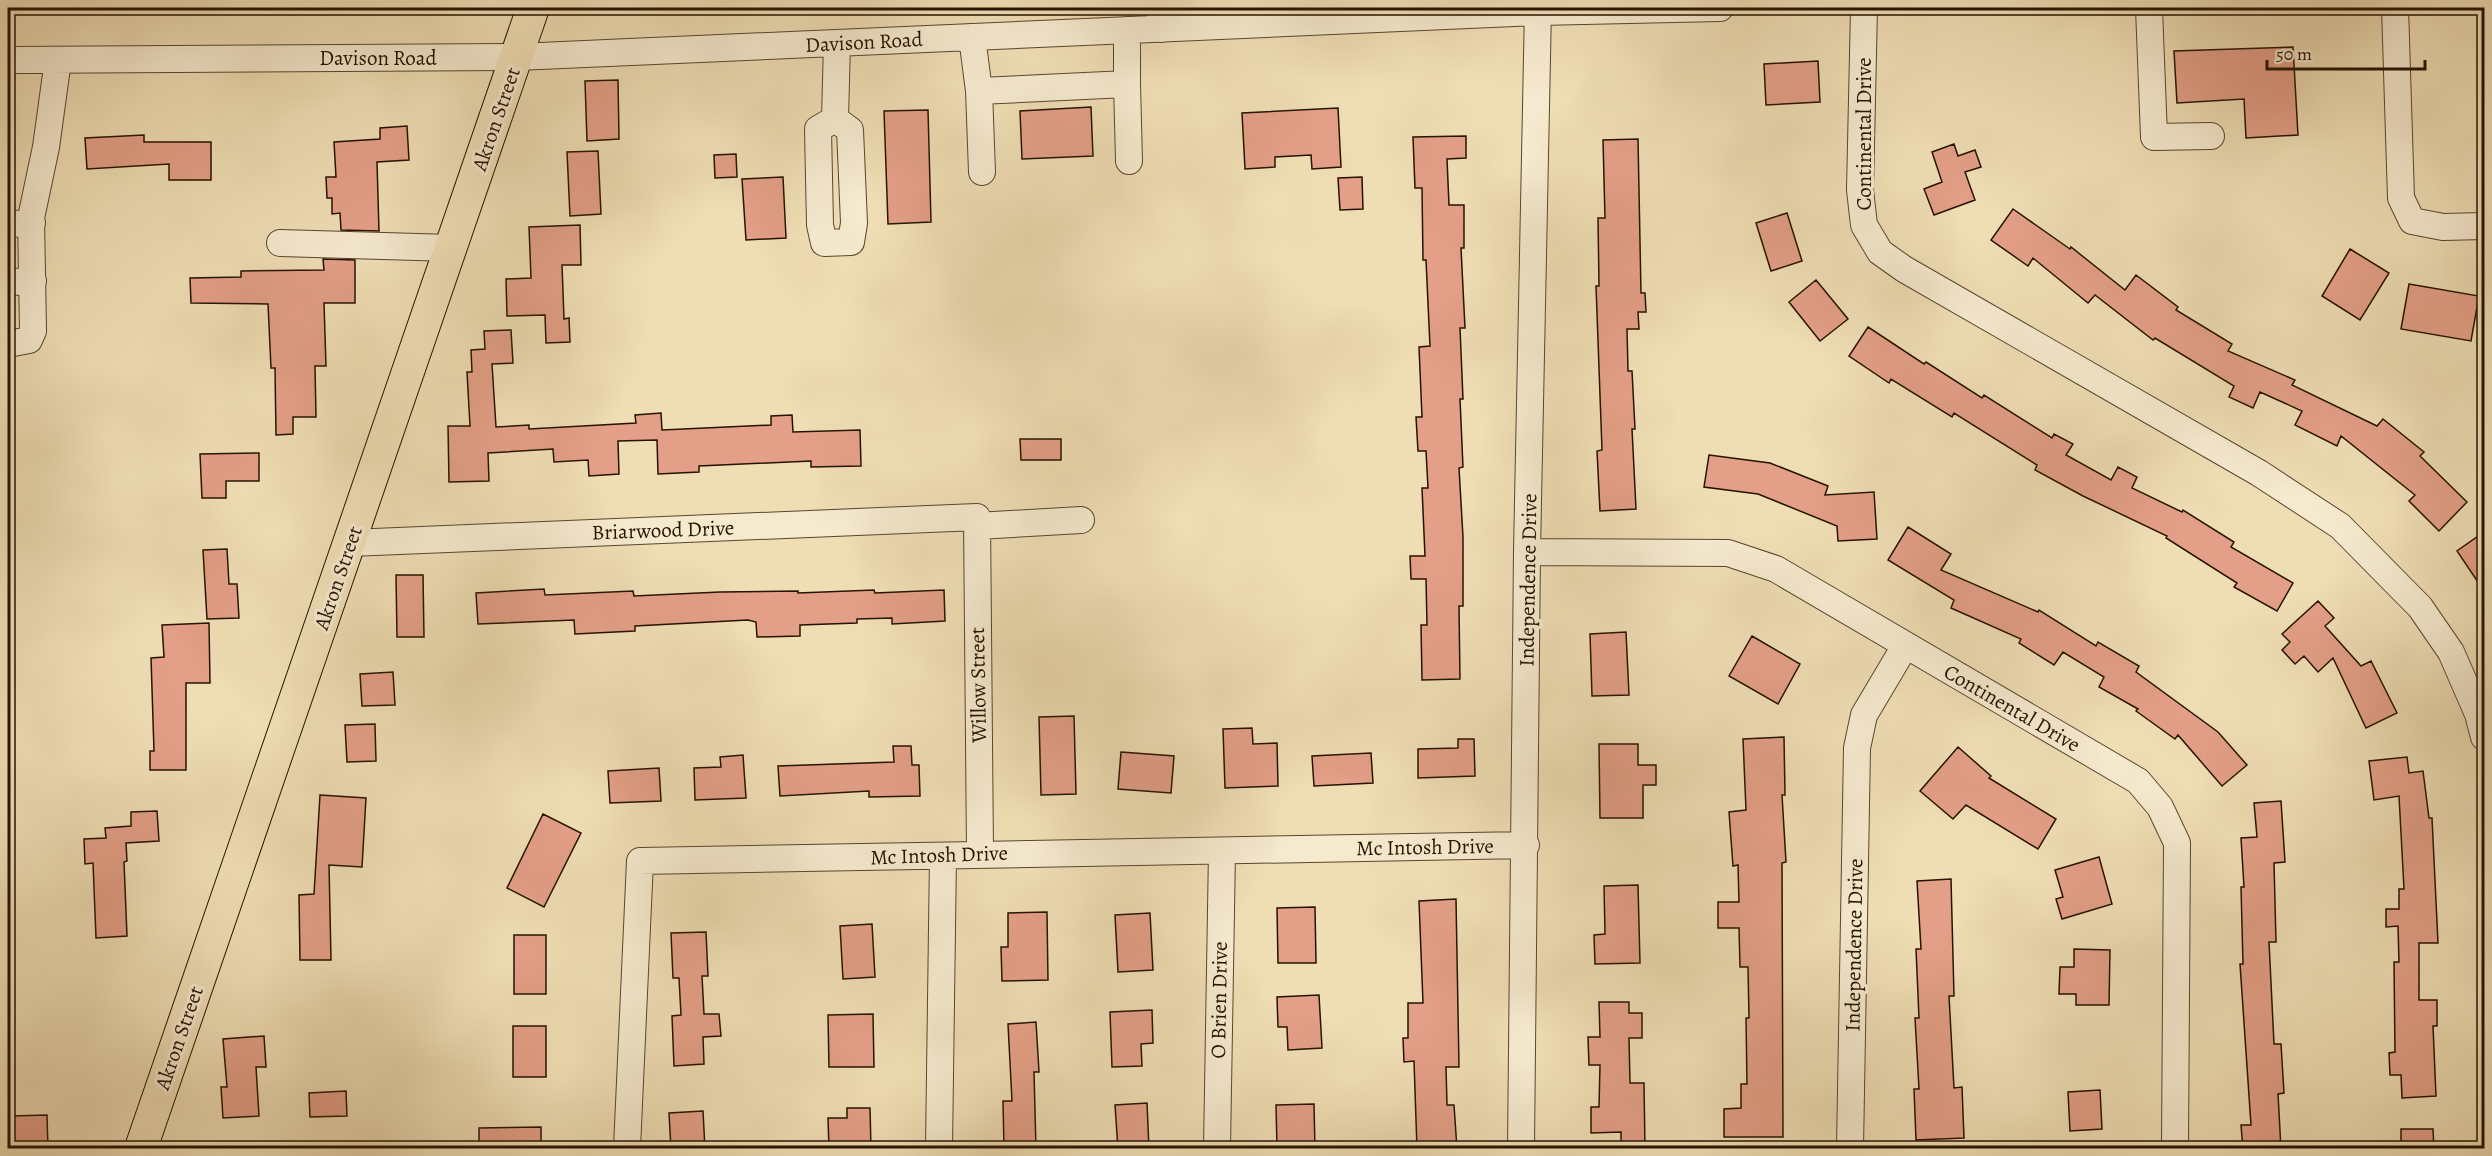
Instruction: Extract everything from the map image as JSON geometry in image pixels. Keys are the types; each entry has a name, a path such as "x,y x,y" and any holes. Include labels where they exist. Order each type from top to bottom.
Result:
{"main road":[{"name":"Akron Street","path":"141,1149 533,8"}],"street":[{"name":"Davison Road","path":"8,60 517,57 1127,30 1161,18 1720,8"},
{"name":"Continental Drive","path":"1864,8 1860,190 1864,225 1880,252 1904,269 2259,473 2340,526 2420,607 2451,652 2478,714 2484,737"},
{"path":"2149,8 2154,137 2211,136"},
{"path":"2394,8 2401,198 2412,221 2443,226 2484,226"},
{"name":"Independence Drive","path":"1521,1149 1526,845 1527,552 1538,10"},
{"path":"1127,30 1129,161"},
{"path":"972,37 979,91 982,172"},
{"path":"835,119 837,43"},
{"path":"8,344 29,340 33,331 20,282 20,223 46,147 58,60"},
{"path":"979,91 1127,84"},
{"path":"280,243 452,248"},
{"name":"Briarwood Drive","path":"350,543 977,521 1081,520"},
{"name":"Willow Street","path":"977,521 980,853"},
{"name":"Continental Drive","path":"1527,552 1728,553 1776,569 2138,781 2160,807 2177,843 2175,1149"},
{"name":"Independence Drive","path":"1850,1149 1857,748 1864,715 1905,646"},
{"name":"Mc Intosh Drive","path":"627,1149 640,861 943,856 980,853 1526,845"},
{"name":"O Brien Drive","path":"1217,1149 1222,851"},
{"path":"939,1149 943,856"}],"building":[{"path":"2293,47 2298,135 2246,138 2244,99 2177,103 2174,51"},
{"path":"1818,61 1820,102 1766,105 1764,64"},
{"path":"618,80 619,139 587,141 585,81"},
{"path":"1091,107 1093,156 1022,159 1020,111"},
{"path":"1338,108 1341,167 1312,169 1311,155 1275,157 1275,167 1245,169 1242,113"},
{"path":"928,110 931,222 888,224 884,111"},
{"path":"407,126 409,160 377,162 379,231 341,230 340,213 332,214 332,198 327,198 326,177 336,177 334,142 380,139 380,128"},
{"path":"144,135 144,142 211,142 211,180 169,180 169,164 87,169 85,138"},
{"path":"1466,136 1466,158 1447,159 1449,205 1464,205 1464,248 1461,248 1465,328 1460,328 1463,467 1459,468 1463,537 1463,606 1459,606 1460,679 1422,680 1421,625 1427,625 1426,579 1411,579 1410,556 1425,556 1422,488 1428,488 1426,451 1418,451 1416,417 1422,417 1419,347 1430,346 1426,260 1423,260 1422,188 1415,188 1413,137"},
{"path":"1638,139 1641,293 1645,293 1646,312 1638,312 1639,329 1627,329 1628,371 1632,371 1635,429 1632,429 1636,509 1600,511 1597,451 1602,450 1596,286 1599,286 1598,218 1605,218 1603,140"},
{"path":"1954,144 1958,156 1975,150 1981,167 1965,172 1975,200 1934,215 1924,189 1942,182 1932,152"},
{"path":"598,151 601,214 570,216 567,152"},
{"path":"736,154 737,177 715,178 714,155"},
{"path":"783,177 786,238 746,240 742,179"},
{"path":"1362,177 1363,209 1340,210 1338,178"},
{"path":"2013,209 2070,249 2071,247 2125,290 2136,275 2178,307 2176,310 2232,344 2228,351 2295,380 2292,385 2377,426 2383,419 2424,452 2420,456 2467,502 2439,531 2409,501 2415,495 2341,436 2337,446 2295,425 2302,411 2260,392 2253,408 2229,397 2234,386 2155,338 2153,340 2095,295 2088,303 2033,258 2028,266 1991,240"},
{"path":"1787,213 1802,261 1771,271 1756,223"},
{"path":"580,225 581,265 562,265 564,319 569,318 570,342 546,343 545,315 507,316 506,279 531,278 529,227"},
{"path":"2350,249 2389,273 2360,320 2322,296"},
{"path":"323,259 355,260 355,303 324,303 326,366 315,366 316,417 293,417 293,434 276,435 275,368 271,368 268,304 191,303 190,278 241,277 241,271 324,270"},
{"path":"1816,280 1848,319 1820,341 1789,302"},
{"path":"2409,284 2479,296 2471,341 2401,329"},
{"path":"1868,327 1924,364 1926,362 1982,398 1984,395 2052,438 2054,434 2073,444 2066,455 2111,480 2118,467 2137,477 2132,488 2182,512 2183,510 2234,542 2231,547 2293,583 2277,611 2234,587 2237,583 2166,538 2167,536 2035,470 2037,465 1954,413 1952,417 1891,379 1889,383 1849,356"},
{"path":"511,330 513,363 492,364 496,427 529,425 529,429 636,423 635,415 661,413 662,430 771,425 771,416 792,415 793,432 860,430 861,466 811,467 811,461 699,466 699,472 658,474 657,440 618,441 619,474 589,476 588,460 554,462 553,449 488,453 489,481 449,482 448,426 470,426 467,372 472,372 471,350 485,349 484,331"},
{"path":"1020,439 1061,439 1061,460 1021,460"},
{"path":"259,453 259,481 226,481 226,498 202,498 200,454"},
{"path":"1709,455 1770,463 1828,486 1825,495 1874,492 1877,539 1838,541 1837,526 1758,494 1704,487"},
{"path":"1908,527 1951,554 1941,570 2038,612 2039,610 2096,646 2098,642 2139,666 2136,672 2218,732 2247,765 2222,786 2178,735 2175,739 2136,711 2138,709 2099,687 2104,677 2063,652 2054,665 2019,643 2021,639 1951,608 1954,600 1888,560"},
{"path":"2484,532 2484,591 2457,551"},
{"path":"227,549 229,584 237,584 239,618 207,619 203,550"},
{"path":"396,575 423,575 424,637 397,637"},
{"path":"544,589 545,595 633,591 634,596 720,592 798,591 798,593 874,590 875,593 944,590 945,621 892,624 892,618 857,619 857,623 800,625 800,636 757,637 756,622 748,620 635,626 635,631 575,634 574,620 478,624 476,593"},
{"path":"2318,601 2334,618 2325,626 2361,666 2371,661 2397,713 2366,728 2333,658 2318,672 2304,656 2295,664 2282,650 2290,642 2282,634"},
{"path":"209,623 210,683 186,683 186,770 150,770 150,751 154,751 151,658 164,657 162,625"},
{"path":"1626,632 1629,695 1592,696 1590,634"},
{"path":"1752,636 1800,664 1778,704 1729,676"},
{"path":"393,672 395,705 362,706 360,674"},
{"path":"1074,716 1076,794 1041,795 1039,717"},
{"path":"375,724 376,761 347,762 345,725"},
{"path":"1252,728 1253,744 1277,743 1278,786 1225,788 1223,729"},
{"path":"1784,737 1785,795 1782,795 1786,862 1782,863 1783,1137 1724,1137 1724,1109 1741,1108 1741,1084 1747,1084 1746,1018 1749,1018 1748,967 1740,967 1739,928 1718,928 1718,902 1739,902 1738,865 1733,866 1729,812 1746,810 1743,739"},
{"path":"1458,739 1474,739 1475,776 1418,778 1418,749 1458,748"},
{"path":"1599,744 1638,744 1638,765 1656,765 1656,785 1643,785 1643,818 1600,818"},
{"path":"893,746 911,746 912,765 919,765 920,796 869,797 869,791 780,796 778,766 894,762"},
{"path":"1958,747 1991,776 1989,778 2056,819 2038,849 1966,805 1953,819 1920,791"},
{"path":"1121,752 1174,756 1171,793 1118,789"},
{"path":"1371,753 1373,783 1314,786 1312,756"},
{"path":"743,755 746,798 695,800 694,768 721,767 720,757"},
{"path":"2407,757 2409,773 2423,771 2429,818 2432,818 2438,943 2419,943 2419,1000 2437,1000 2437,1026 2433,1026 2436,1096 2402,1098 2401,1075 2390,1075 2389,1053 2395,1052 2394,962 2399,962 2398,926 2386,927 2386,909 2399,909 2399,889 2404,889 2399,796 2374,800 2369,761"},
{"path":"659,768 661,801 610,803 608,771"},
{"path":"320,795 366,798 362,867 329,865 331,960 300,960 299,895 314,894"},
{"path":"2281,801 2285,862 2274,863 2276,942 2269,942 2274,1044 2281,1044 2284,1093 2278,1094 2281,1149 2243,1149 2241,1125 2251,1125 2240,964 2243,964 2241,887 2244,887 2241,838 2257,837 2254,803"},
{"path":"157,811 159,841 126,843 127,861 124,862 127,936 96,938 93,863 85,864 84,839 106,838 105,828 131,826 131,812"},
{"path":"543,814 581,833 544,907 507,888"},
{"path":"2099,857 2112,904 2062,919 2056,899 2063,897 2055,870"},
{"path":"1951,879 1954,996 1949,996 1954,1088 1962,1087 1964,1138 1916,1140 1914,1089 1919,1089 1915,1018 1919,1018 1916,949 1921,949 1917,881"},
{"path":"1638,885 1640,963 1595,964 1594,935 1605,934 1604,886"},
{"path":"1456,899 1459,1067 1446,1067 1447,1105 1454,1105 1457,1149 1417,1149 1414,1061 1404,1062 1403,1038 1408,1038 1408,1003 1423,1003 1419,901"},
{"path":"1315,907 1316,963 1278,963 1277,908"},
{"path":"1047,912 1048,980 1002,981 1001,947 1008,947 1008,913"},
{"path":"1150,913 1153,970 1118,972 1115,915"},
{"path":"872,924 875,977 843,979 840,926"},
{"path":"706,932 708,976 702,976 704,1014 719,1014 721,1036 703,1037 704,1064 674,1066 672,1016 681,1015 679,978 673,978 671,933"},
{"path":"514,935 546,935 546,994 514,994"},
{"path":"2074,949 2110,950 2109,1005 2076,1005 2076,994 2059,994 2060,967 2074,967"},
{"path":"1319,995 1322,1048 1288,1050 1287,1027 1278,1027 1277,997"},
{"path":"1599,1002 1629,1002 1629,1013 1642,1013 1642,1038 1629,1038 1630,1083 1644,1083 1645,1149 1621,1149 1621,1132 1591,1133 1591,1107 1599,1107 1600,1065 1589,1065 1588,1037 1600,1037"},
{"path":"1152,1010 1153,1043 1141,1044 1142,1066 1112,1067 1110,1012"},
{"path":"873,1014 874,1067 829,1067 828,1015"},
{"path":"1036,1022 1039,1072 1034,1072 1036,1149 1004,1149 1003,1101 1012,1101 1008,1024"},
{"path":"513,1026 546,1026 546,1077 513,1077"},
{"path":"264,1036 266,1067 256,1067 259,1116 223,1118 221,1087 227,1087 223,1039"},
{"path":"2100,1090 2102,1129 2070,1131 2068,1092"},
{"path":"346,1091 347,1116 310,1117 309,1093"},
{"path":"1147,1103 1149,1149 1118,1149 1115,1105"},
{"path":"1314,1104 1315,1149 1277,1149 1276,1105"},
{"path":"847,1108 870,1108 871,1149 829,1149 828,1118 847,1118"},
{"path":"703,1111 705,1149 671,1149 669,1113"},
{"path":"47,1115 48,1149 12,1149 11,1116"},
{"path":"541,1127 541,1149 479,1149 479,1128"},
{"path":"2401,1129 2433,1129 2434,1149 2401,1149"}]}
